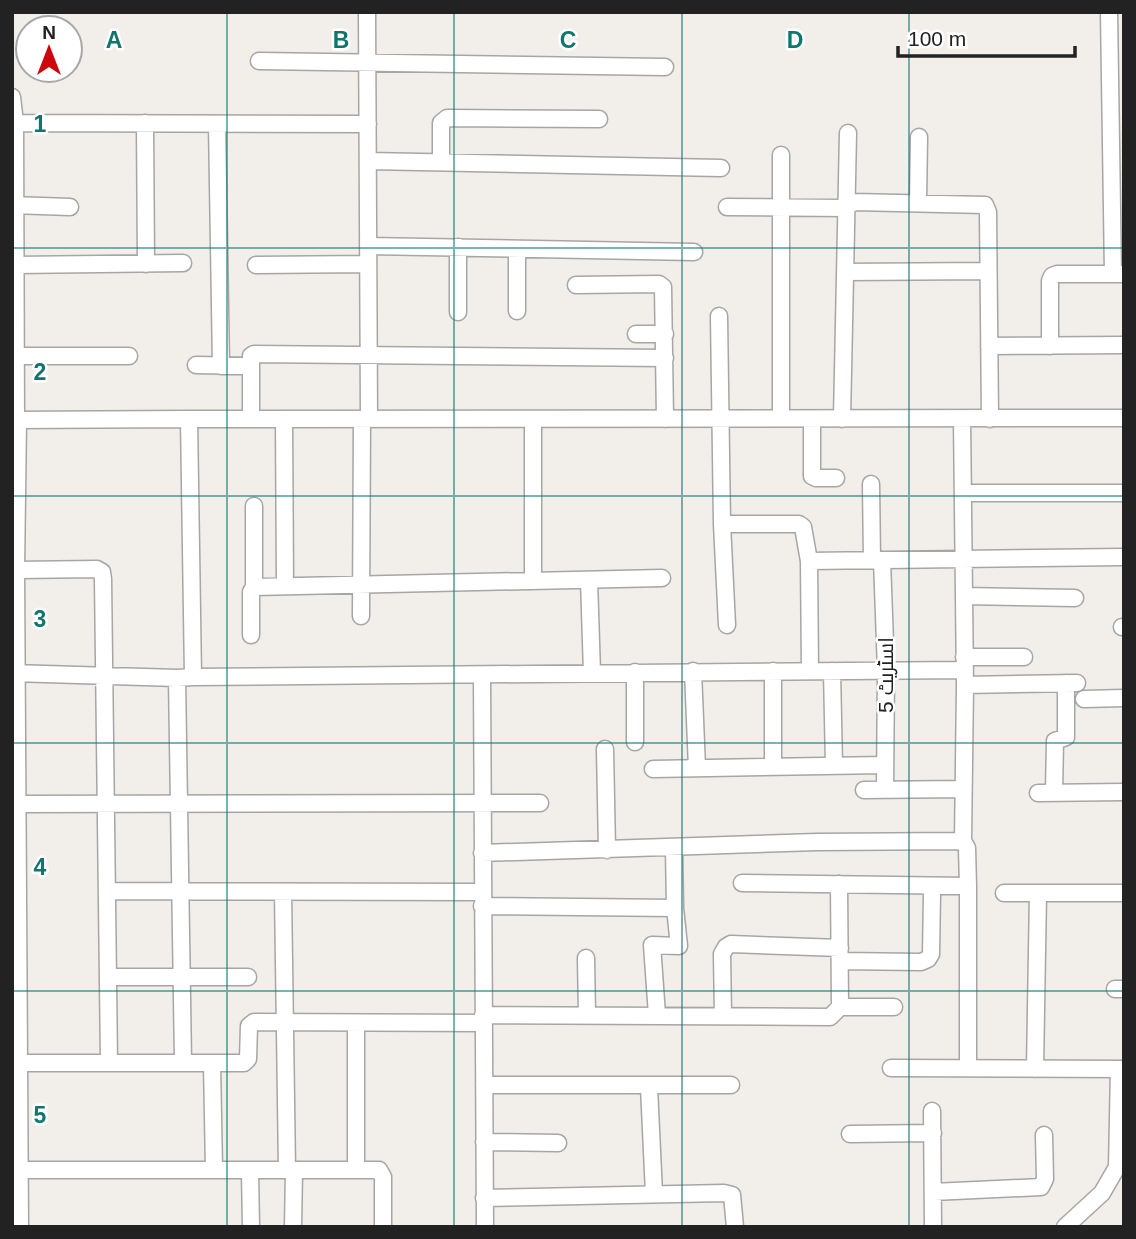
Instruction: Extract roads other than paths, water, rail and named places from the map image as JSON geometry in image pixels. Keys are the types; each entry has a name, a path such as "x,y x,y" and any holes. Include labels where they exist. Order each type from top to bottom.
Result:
{"street":[{"path":"361,617 369,354 367,12"},
{"path":"1050,345 1052,276 1118,274 1117,131 1109,12"},
{"path":"259,61 665,66"},
{"path":"12,97 15,123 15,1063 20,1227"},
{"path":"441,162 441,123 447,118 599,120"},
{"path":"15,123 368,124"},
{"path":"145,123 146,264"},
{"path":"217,124 221,366"},
{"path":"842,419 848,133"},
{"path":"918,202 919,137"},
{"path":"781,418 782,155"},
{"path":"368,161 721,168"},
{"path":"727,207 845,208 854,202 985,205 988,212 990,419"},
{"path":"13,205 69,207"},
{"path":"368,246 694,252"},
{"path":"458,247 458,312"},
{"path":"517,249 517,311"},
{"path":"15,265 183,263"},
{"path":"256,265 368,264"},
{"path":"845,272 988,271"},
{"path":"576,285 659,284 665,292 665,419"},
{"path":"719,316 722,524 727,625"},
{"path":"636,334 665,334"},
{"path":"989,346 1124,345"},
{"path":"251,419 250,366 251,356 254,354 665,358"},
{"path":"15,356 129,356"},
{"path":"196,365 250,366"},
{"path":"15,420 1124,418"},
{"path":"183,1062 180,803 189,419"},
{"path":"284,419 285,586"},
{"path":"533,419 533,580"},
{"path":"812,419 813,476 836,478"},
{"path":"962,419 963,841 967,848 968,886 968,1068"},
{"name":"اسٹریٹ 5","path":"872,484 886,671 885,790"},
{"path":"963,493 1124,493"},
{"path":"251,635 254,506"},
{"path":"722,524 799,524 806,533 809,561 810,671"},
{"path":"809,561 1124,557"},
{"path":"16,570 97,569 102,572 109,1062"},
{"path":"254,587 662,578"},
{"path":"589,580 592,673"},
{"path":"964,596 1075,598"},
{"path":"964,671 1024,657"},
{"path":"693,671 697,768"},
{"path":"773,671 773,767"},
{"path":"832,671 834,766"},
{"path":"15,673 185,677 964,671 1124,698"},
{"path":"635,672 635,742"},
{"path":"482,674 485,1227"},
{"path":"1076,688 1066,737 1055,741 1046,792 1124,792"},
{"path":"605,750 607,850"},
{"path":"653,769 884,765"},
{"path":"864,790 963,789"},
{"path":"17,804 540,803"},
{"path":"482,853 817,842 963,841"},
{"path":"657,1016 652,946 679,946 674,848"},
{"path":"742,883 968,886"},
{"path":"839,884 840,1007"},
{"path":"723,1016 722,954 731,944 921,962 928,959 931,942 930,886"},
{"path":"107,891 283,892 675,908"},
{"path":"283,892 293,1227"},
{"path":"1004,892 1124,893"},
{"path":"1035,1069 1038,893"},
{"path":"586,958 587,1015"},
{"path":"108,977 248,977"},
{"path":"15,1063 240,1063 248,1059 250,1023 356,1023 587,1015 830,1017 840,1007 894,1007"},
{"path":"356,1023 356,1170"},
{"path":"212,1063 214,1170"},
{"path":"891,1068 1121,1069 1117,1167 1102,1193 1065,1227"},
{"path":"484,1085 731,1085"},
{"path":"649,1087 654,1194"},
{"path":"932,1111 933,1227"},
{"path":"850,1134 933,1133"},
{"path":"933,1192 1041,1187 1045,1179 1044,1135"},
{"path":"484,1142 558,1143"},
{"path":"17,1165 250,1171 379,1170 383,1173 383,1227"},
{"path":"250,1171 251,1227"},
{"path":"484,1198 732,1195 735,1227"}]}
